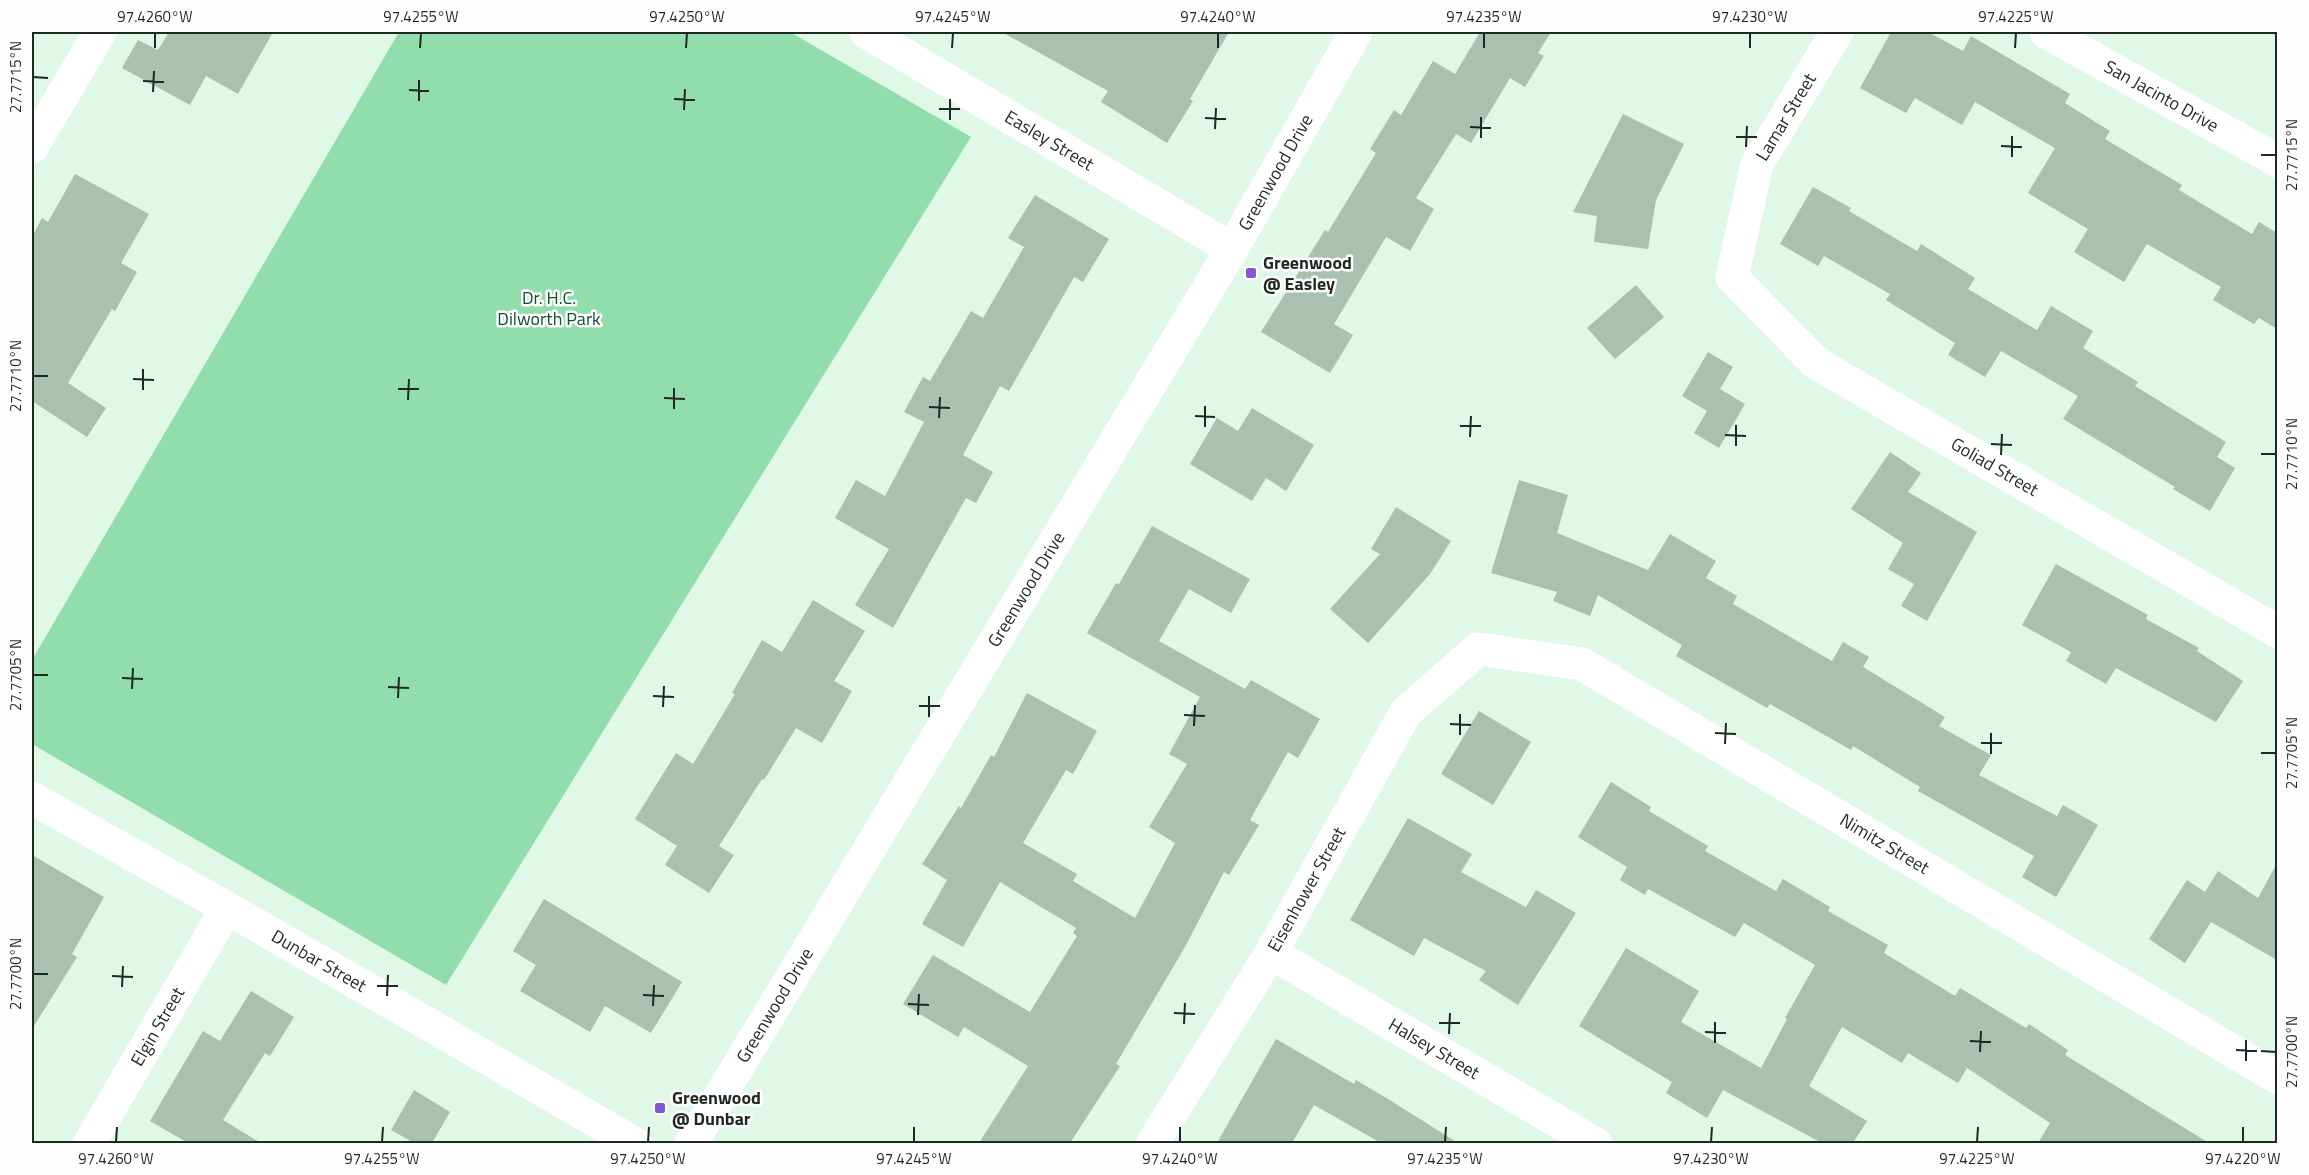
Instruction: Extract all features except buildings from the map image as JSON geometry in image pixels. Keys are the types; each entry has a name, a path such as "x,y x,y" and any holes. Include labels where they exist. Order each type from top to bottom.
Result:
{"street":[{"path":"32,147 100,32"},
{"name":"Easley Street","path":"866,32 1232,249"},
{"name":"Greenwood Drive","path":"691,1143 1232,249 1356,32"},
{"name":"Lamar Street","path":"1732,277 1757,164 1837,32"},
{"name":"San Jacinto Drive","path":"2046,32 2277,161"},
{"name":"Goliad Street","path":"1732,277 1816,363 2277,633"},
{"name":"Eisenhower Street","path":"1152,1143 1271,953 1406,712 1478,649"},
{"name":"Nimitz Street","path":"1478,649 1582,664 2277,1078"},
{"name":"Dunbar Street","path":"32,798 636,1143"},
{"name":"Elgin Street","path":"89,1143 227,908"},
{"name":"Halsey Street","path":"1271,953 1596,1143"}],"green space":[{"name":"Dr. H.C. Dilworth Park","path":"399,32 790,32 971,137 446,985 32,744 32,660"}],"place":[{"name":"Greenwood @ Easley","path":"1251,273"},
{"name":"Greenwood @ Dunbar","path":"660,1108"}]}
